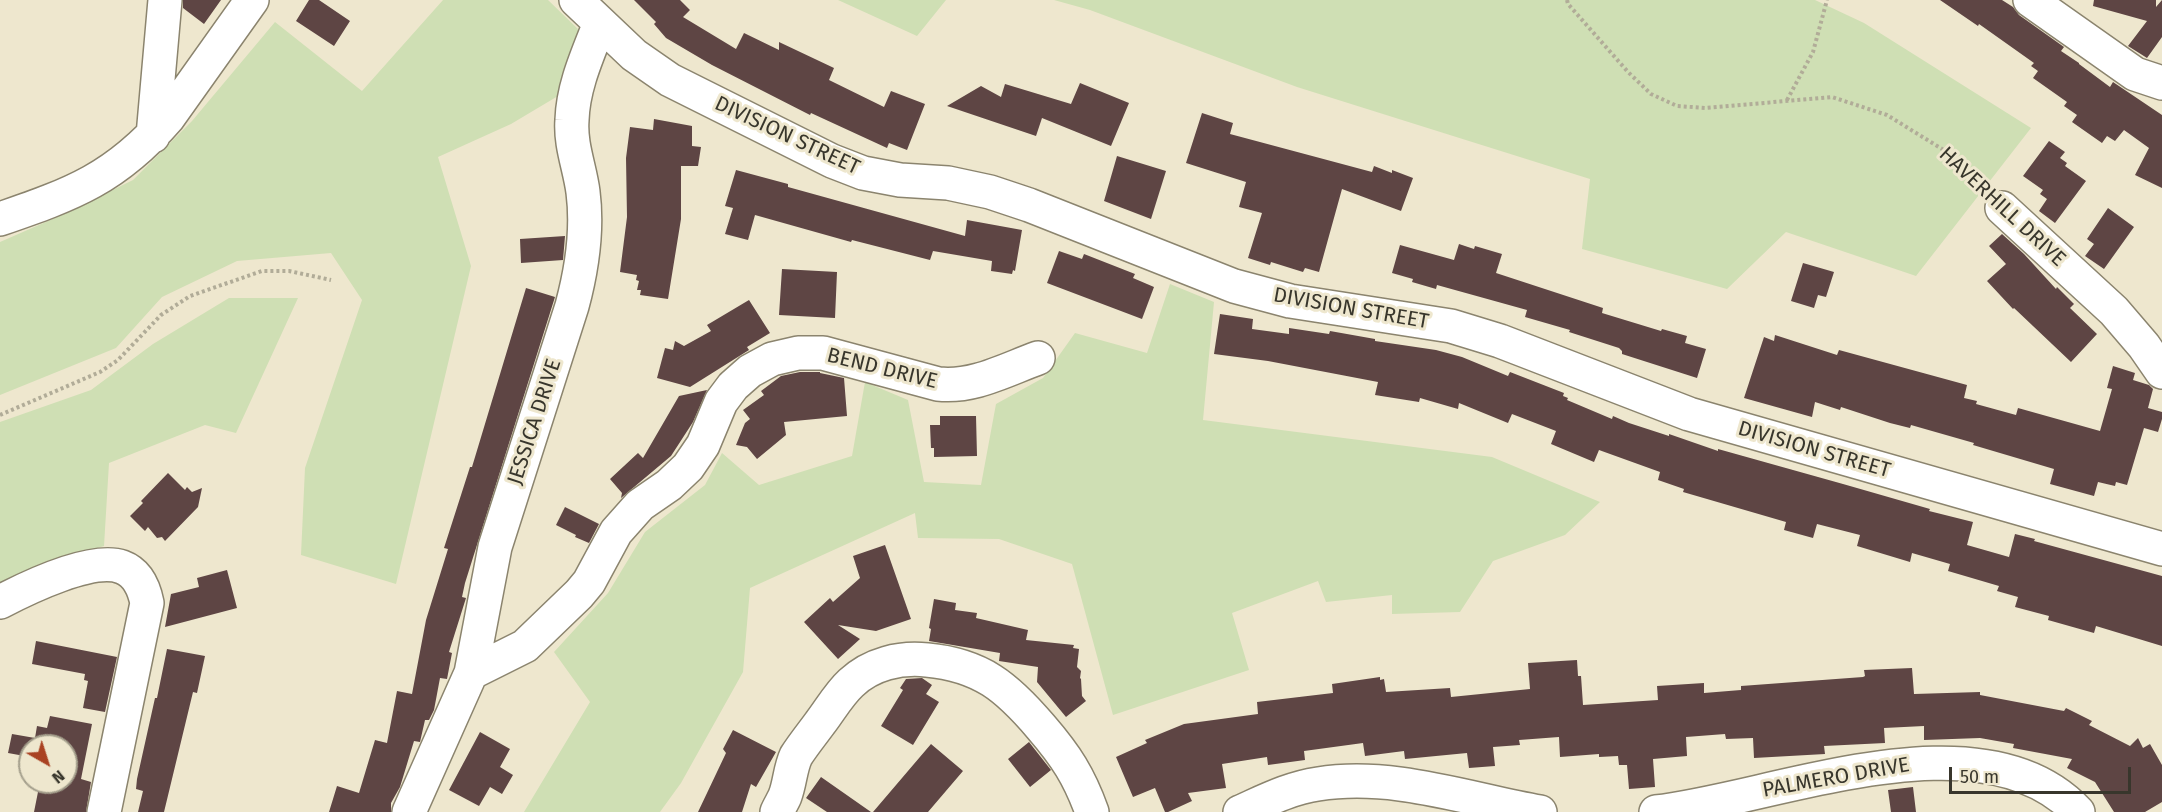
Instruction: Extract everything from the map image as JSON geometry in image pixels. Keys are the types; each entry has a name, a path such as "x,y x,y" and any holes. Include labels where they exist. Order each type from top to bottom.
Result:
{"street":[{"path":"153,136 165,0"},
{"path":"0,219 68,195 100,178 126,160 153,136 168,118 252,0"},
{"name":"DIVISION STREET","path":"576,0 634,55 670,80 832,161 863,173 900,180 948,183 990,192 1029,205 1234,286 1290,301 1461,329 1500,341 1689,414 2162,549"},
{"path":"2030,0 2135,74 2162,83"},
{"name":"JESSICA DRIVE","path":"409,812 471,673 495,547 580,275 585,234 583,193 573,146 572,121 575,91 600,23"},
{"name":"HAVERHILL DRIVE","path":"2002,208 2114,311 2144,346 2162,372"},
{"name":"BEND DRIVE","path":"471,673 525,646 579,594 589,582 616,532 640,506 669,485 688,467 703,445 721,402 733,386 750,371 772,359 798,353 823,353 938,384 954,386 971,384 1038,358"},
{"path":"0,603 32,585 71,571 108,564 122,567 136,576 144,589 147,603 104,812"},
{"path":"777,812 785,796 797,756 851,683 869,670 890,662 915,659 945,662 972,670 997,683 1018,700 1067,757 1083,785 1092,812"},
{"name":"PALMERO DRIVE","path":"1656,812 1855,771 1895,765 1933,763 1978,766 2016,773 2044,785 2069,802 2078,812"},
{"path":"1240,812 1286,792 1315,784 1353,779 1388,781 1540,812"}],"path":[{"name":"HAVERHILL DRIVE","path":"1567,0 1568,4 1628,72 1651,94 1677,106 1706,108 1832,97 1887,115 1955,157 2002,208"},
{"path":"1787,100 1813,52 1827,0"},
{"path":"0,414 100,372 118,360 161,315 190,296 262,271 289,271 332,280"}],"green space":[{"path":"443,0 548,0 580,31 558,96 511,124 438,157 471,266 396,584 301,555 305,468 362,300 331,253 237,261 162,297 116,348 0,395 0,242 133,180 192,121 275,22 362,91"},
{"path":"838,0 946,0 917,36"},
{"path":"1054,0 1815,0 1864,23 2031,128 1916,276 1786,232 1727,289 1582,249 1590,179 1297,87 1090,10"},
{"path":"1170,284 1214,302 1203,420 1492,457 1600,502 1565,535 1493,561 1460,612 1392,614 1392,595 1326,602 1318,581 1232,613 1249,670 1113,715 1072,564 999,539 918,538 915,513 750,588 743,672 681,783 660,812 524,812 590,702 554,652 608,593 645,532 705,485 722,453 759,485 852,456 865,382 908,400 924,482 981,485 996,404 1043,378 1075,333 1147,353"},
{"path":"229,298 298,298 236,433 205,425 109,463 104,546 66,558 0,587 0,422 91,390 153,344"}],"building":[{"path":"183,0 221,0 204,24 183,8"},
{"path":"309,0 319,0 350,21 334,46 296,21"},
{"path":"634,0 680,0 690,10 683,17 736,49 744,33 779,50 779,42 834,68 829,80 884,107 891,91 925,104 907,150 889,143 887,148 811,113 810,115 712,65 666,38 654,24 656,22"},
{"path":"1940,0 2002,0 2064,47 2061,51 2110,87 2113,82 2162,115 2162,188 2135,175 2149,148 2124,130 2115,141 2107,136 2102,143 2072,122 2077,115 2064,106 2067,102 2033,78 2038,71 2031,66 2034,63"},
{"path":"2094,0 2156,0 2156,7 2162,0 2162,37 2147,58 2128,46 2147,21 2093,6"},
{"path":"1080,83 1129,103 1111,146 1042,118 1036,136 947,106 981,86 1001,97 1005,84 1071,104"},
{"path":"1202,113 1233,123 1230,134 1372,172 1374,166 1413,178 1401,211 1342,189 1319,272 1305,268 1303,272 1248,258 1262,213 1239,207 1246,182 1186,163"},
{"path":"654,119 692,126 692,146 701,147 698,166 681,166 681,219 668,299 640,295 641,290 637,290 639,281 636,280 637,275 620,272 627,217 626,158 630,127 653,130"},
{"path":"2049,141 2065,152 2060,158 2067,163 2065,166 2086,181 2055,223 2039,211 2047,199 2040,194 2043,190 2023,176"},
{"path":"1117,156 1166,171 1151,219 1104,201"},
{"path":"736,170 788,184 788,187 965,236 967,220 1022,230 1015,271 1013,270 1012,274 991,271 992,261 933,251 930,260 852,240 851,242 755,215 748,240 725,234 733,208 725,206"},
{"path":"2108,208 2134,227 2104,269 2085,256 2094,244 2087,239"},
{"path":"2002,234 2074,304 2070,308 2097,334 2071,362 2013,309 1987,281 2006,264 1989,246"},
{"path":"565,236 563,260 521,263 520,239"},
{"path":"1459,244 1502,254 1496,273 1603,308 1602,313 1661,331 1662,329 1687,336 1685,343 1706,349 1697,378 1622,354 1619,348 1569,332 1570,330 1525,317 1527,310 1437,285 1436,289 1392,273 1400,245 1454,260"},
{"path":"1059,251 1082,259 1084,254 1135,274 1133,278 1154,287 1142,319 1047,283"},
{"path":"1803,263 1834,272 1826,297 1818,295 1814,308 1791,301"},
{"path":"782,269 837,272 835,318 779,315"},
{"path":"526,288 555,297 465,583 462,597 466,598 449,652 452,653 447,679 440,678 434,710 429,720 425,720 420,742 414,741 400,787 391,803 391,812 329,812 337,786 359,793 375,740 387,743 397,691 412,694 426,620 448,549 444,548 470,467 472,467"},
{"path":"749,300 770,333 747,347 749,350 690,387 657,378 665,348 673,350 675,341 684,346 711,331 707,325"},
{"path":"1220,314 1253,319 1252,329 1289,334 1289,328 1329,334 1330,331 1375,339 1375,341 1436,350 1462,357 1508,376 1510,372 1564,393 1563,396 1568,398 1567,400 1612,419 1613,416 1718,451 1718,449 1973,522 1967,545 2009,557 2015,534 2162,576 2162,646 2096,626 2094,633 2048,620 2049,616 2015,607 2018,597 1997,591 1999,586 1948,571 1950,564 1912,553 1910,562 1857,546 1860,535 1817,524 1813,538 1784,530 1786,522 1683,492 1684,489 1658,480 1660,472 1599,450 1594,462 1551,444 1556,431 1512,414 1508,423 1459,403 1458,409 1420,398 1419,402 1375,395 1378,382 1268,361 1214,354"},
{"path":"1775,335 1837,355 1839,350 1967,385 1964,398 1977,401 1976,404 2016,415 2018,408 2100,431 2112,389 2107,388 2113,366 2135,373 2133,380 2149,385 2153,389 2148,408 2162,412 2162,419 2158,432 2144,428 2127,485 2116,482 2115,486 2098,482 2094,496 2050,484 2054,469 1911,425 1910,428 1841,407 1840,410 1815,402 1812,417 1744,398 1764,337 1774,341"},
{"path":"800,372 820,372 844,378 847,416 784,422 786,435 757,459 747,447 736,445 745,423 750,419 743,410 764,395 761,391 781,376"},
{"path":"707,390 693,422 671,456 621,498 622,493 610,479 638,453 643,458 679,396"},
{"path":"940,416 976,416 977,456 934,457 934,448 931,448 930,425 940,425"},
{"path":"168,473 185,490 187,487 192,492 202,488 198,507 165,541 162,537 157,538 148,527 145,531 130,516"},
{"path":"565,507 599,524 589,543 556,525"},
{"path":"885,545 911,619 876,631 838,625 860,639 838,659 804,622 830,598 833,602 860,578 853,556"},
{"path":"227,570 237,608 165,627 171,594 199,587 197,578"},
{"path":"934,599 956,603 955,610 977,613 976,618 1028,630 1026,640 1074,645 1073,648 1079,649 1077,667 1081,671 1082,696 1086,701 1066,717 1037,682 1038,667 999,661 1000,653 929,641"},
{"path":"36,641 117,657 105,712 83,708 88,681 84,680 85,674 32,664"},
{"path":"167,649 205,656 197,693 193,692 164,812 138,812 143,791 136,789 137,779"},
{"path":"1577,660 1578,676 1581,676 1583,705 1658,700 1657,686 1704,683 1704,693 1741,690 1741,686 1863,677 1865,676 1864,670 1912,668 1914,694 1980,692 1980,695 2064,711 2066,708 2092,721 2089,725 2130,746 2138,738 2143,748 2150,744 2162,765 2162,802 2145,812 2114,812 2095,782 2067,768 2072,759 2013,748 2014,744 1980,738 1924,740 1924,726 1884,728 1885,743 1824,746 1825,754 1754,758 1753,738 1726,739 1725,734 1686,737 1687,756 1653,759 1655,787 1629,789 1627,765 1619,765 1618,756 1599,757 1599,754 1560,757 1559,737 1519,740 1520,745 1493,747 1495,766 1469,768 1467,753 1405,759 1404,751 1365,756 1363,743 1304,751 1305,760 1268,765 1267,757 1222,764 1226,788 1188,793 1192,801 1168,812 1165,812 1155,788 1133,797 1116,757 1147,743 1145,740 1184,724 1258,714 1257,702 1333,693 1332,684 1380,677 1380,680 1384,679 1386,692 1450,688 1451,697 1530,689 1528,663"},
{"path":"922,678 932,685 926,694 939,702 913,745 881,726 903,690 900,688 906,679"},
{"path":"50,716 92,724 81,779 91,782 86,812 34,812 38,794 78,794 78,734 36,734 37,726 47,728"},
{"path":"733,730 776,752 756,787 751,784 742,812 698,812 726,753 723,749"},
{"path":"480,732 510,749 500,767 513,775 502,794 490,787 479,806 449,790"},
{"path":"12,734 18,735 18,755 8,753"},
{"path":"1029,742 1051,770 1030,787 1008,759"},
{"path":"931,744 963,771 928,812 873,812"},
{"path":"821,777 871,812 827,812 806,798"},
{"path":"1913,787 1916,812 1891,812 1888,790"}]}
